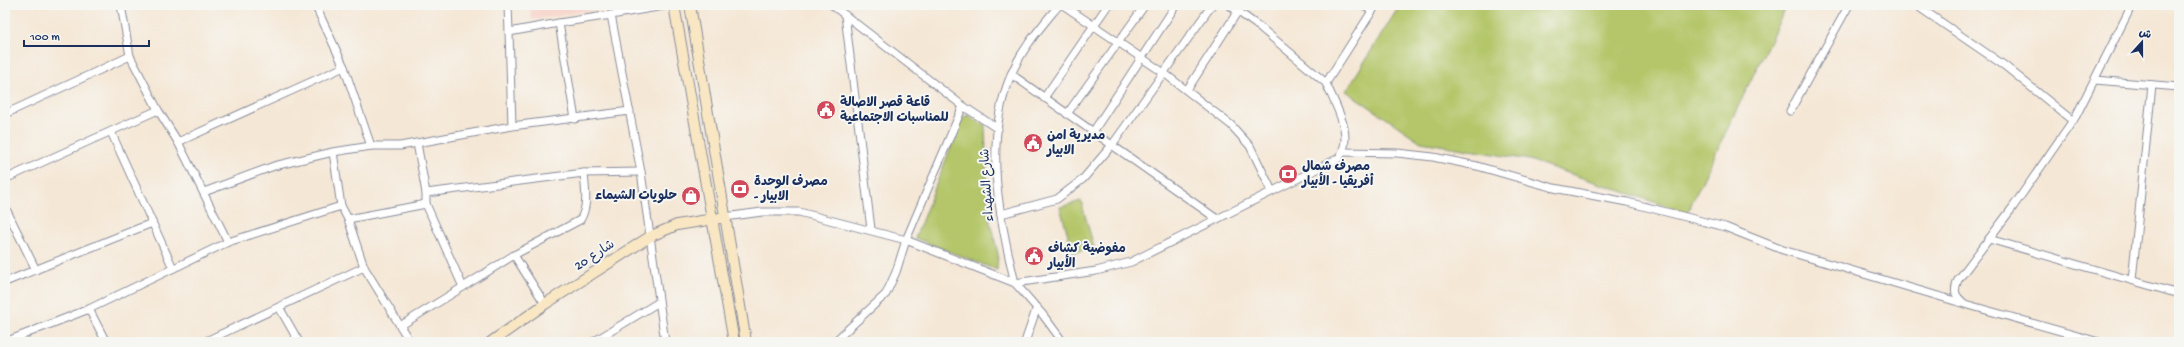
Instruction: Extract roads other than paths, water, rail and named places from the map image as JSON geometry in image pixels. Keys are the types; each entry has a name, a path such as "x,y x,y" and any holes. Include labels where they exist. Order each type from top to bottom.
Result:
{"street":[{"path":"121,5 130,56 158,110 178,142 228,242"},
{"path":"317,5 317,9 344,67 371,146"},
{"path":"508,5 512,126"},
{"path":"509,32 669,5"},
{"path":"674,5 734,342"},
{"path":"690,5 746,342"},
{"path":"832,5 963,106 998,129"},
{"name":"شارع الشهداء","path":"1015,283 1003,235 995,154 1002,101 1011,74 1025,48 1059,5"},
{"path":"1063,5 1164,73 1232,125 1250,146 1272,191"},
{"path":"1044,98 1108,5"},
{"path":"1067,114 1145,5"},
{"path":"1093,132 1176,5"},
{"path":"1001,214 1056,199 1083,179 1112,145 1212,5"},
{"path":"1015,283 1096,271 1131,262 1339,158 1343,152 1344,129 1326,83 1261,28 1229,5"},
{"path":"1326,83 1374,8 1363,5"},
{"path":"1790,111 1849,5"},
{"path":"1916,5 2005,66 2073,121"},
{"path":"1965,304 1956,297 1954,289 1958,280 2073,121 2132,5"},
{"path":"1187,90 1238,11"},
{"path":"611,15 641,172 665,342"},
{"path":"845,15 871,229"},
{"path":"559,23 575,119"},
{"path":"5,114 130,56"},
{"path":"178,142 344,67"},
{"path":"1011,74 1217,219"},
{"path":"2095,80 2179,87"},
{"path":"2132,280 2152,85"},
{"path":"834,342 886,294 896,272 906,240 963,106"},
{"path":"5,179 158,110"},
{"path":"204,192 274,166 333,152 371,146 418,143 512,126 630,111"},
{"path":"111,132 173,268"},
{"path":"418,143 426,193 426,204 463,287"},
{"path":"333,152 341,206 348,219 364,267 410,342"},
{"path":"1343,152 1397,153 1433,157 1477,166 1554,188 1634,204 1725,226 1783,250 2099,342"},
{"path":"426,193 584,173 641,172"},
{"path":"400,326 514,255 580,220 585,213 586,200 584,173"},
{"path":"348,219 426,204"},
{"path":"5,342 89,309 228,242 341,206"},
{"path":"5,207 36,270"},
{"path":"725,217 762,212 799,212 871,229 906,240 1015,283 1037,307 1063,342"},
{"name":"شارع 20","path":"495,341 545,304 651,236 677,225 725,217"},
{"path":"5,282 152,222"},
{"path":"1988,239 2179,294"},
{"path":"514,255 545,304"},
{"path":"204,342 364,267"},
{"path":"593,342 659,302"},
{"path":"279,307 299,342"},
{"path":"1025,342 1037,307"},
{"path":"89,309 106,342"},
{"path":"607,334 608,342"}],"place":[{"name":"قاعة قصر الاصالة للمناسبات الاجتماعية","path":"826,110"},
{"name":"مديرية امن الابيار","path":"1033,143"},
{"name":"مصرف شمال أفريقيا - الأبيار","path":"1288,174"},
{"name":"مصرف الوحدة - الابيار","path":"740,189"},
{"name":"حلويات الشيماء","path":"691,196"},
{"name":"مفوضية كشاف الأبيار","path":"1034,256"}]}
